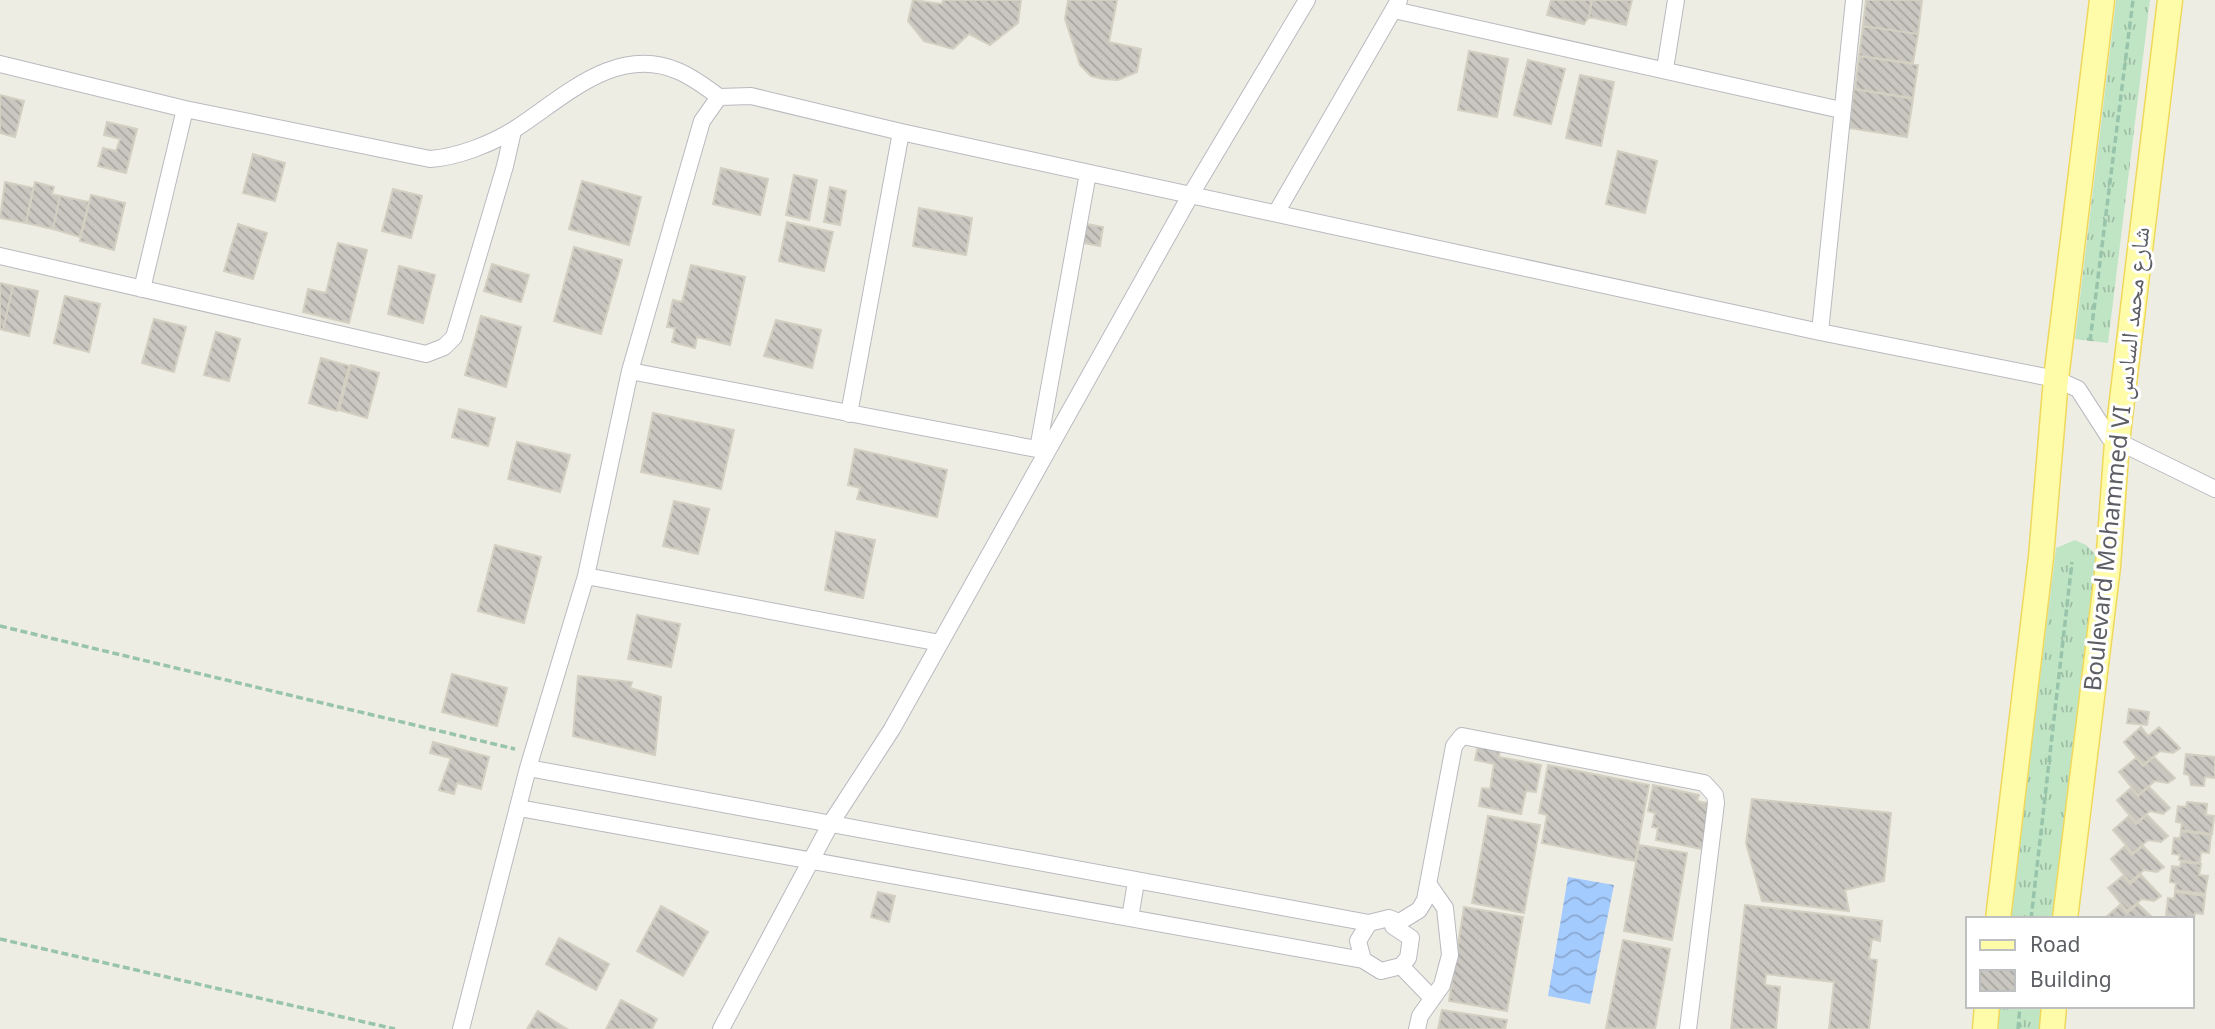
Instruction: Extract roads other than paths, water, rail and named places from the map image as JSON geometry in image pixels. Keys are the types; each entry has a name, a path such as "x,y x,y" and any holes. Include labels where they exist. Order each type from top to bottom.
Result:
{"main road":[{"path":"1998,917 2041,557 2056,379 2102,0"},
{"name":"Boulevard Mohammed VI شارع محمد السادس","path":"2065,917 2108,566 2117,442 2170,0"},
{"path":"1985,1029 1987,1008"},
{"path":"2052,1029 2054,1008"}],"street":[{"path":"721,1029 831,823 892,729 1043,450 1307,0"},
{"path":"1665,69 1676,0"},
{"path":"1820,332 1854,0"},
{"path":"1276,213 1396,5 1841,110"},
{"path":"0,64 185,109 430,159 450,158 513,131 573,88 619,65 648,64 677,70 719,97 751,96 1190,196 1820,332 2056,379 2078,389 2102,430 2117,442 2215,489"},
{"path":"461,1029 530,761 586,576 630,371 702,121 719,97"},
{"path":"142,289 185,109"},
{"path":"0,256 426,354 444,347 454,337 513,131"},
{"path":"849,414 901,132"},
{"path":"1043,450 1088,173"},
{"path":"630,371 1043,450"},
{"path":"586,576 940,643"},
{"path":"1393,926 1419,910 1429,885 1454,746 1462,736 1704,783 1715,795 1716,803 1688,1029"},
{"path":"530,761 1136,882 1369,923 1389,918 1399,922 1393,926"},
{"path":"519,808 1363,960 1381,971 1401,966 1412,948 1411,938 1393,926"},
{"path":"1130,918 1136,882"},
{"path":"1417,1029 1420,1016 1447,971 1450,933 1445,908 1429,885"},
{"path":"1363,960 1358,941 1369,923"},
{"path":"1401,966 1432,998"}],"water":[{"path":"1568,877 1614,885 1590,1004 1548,996"}]}
